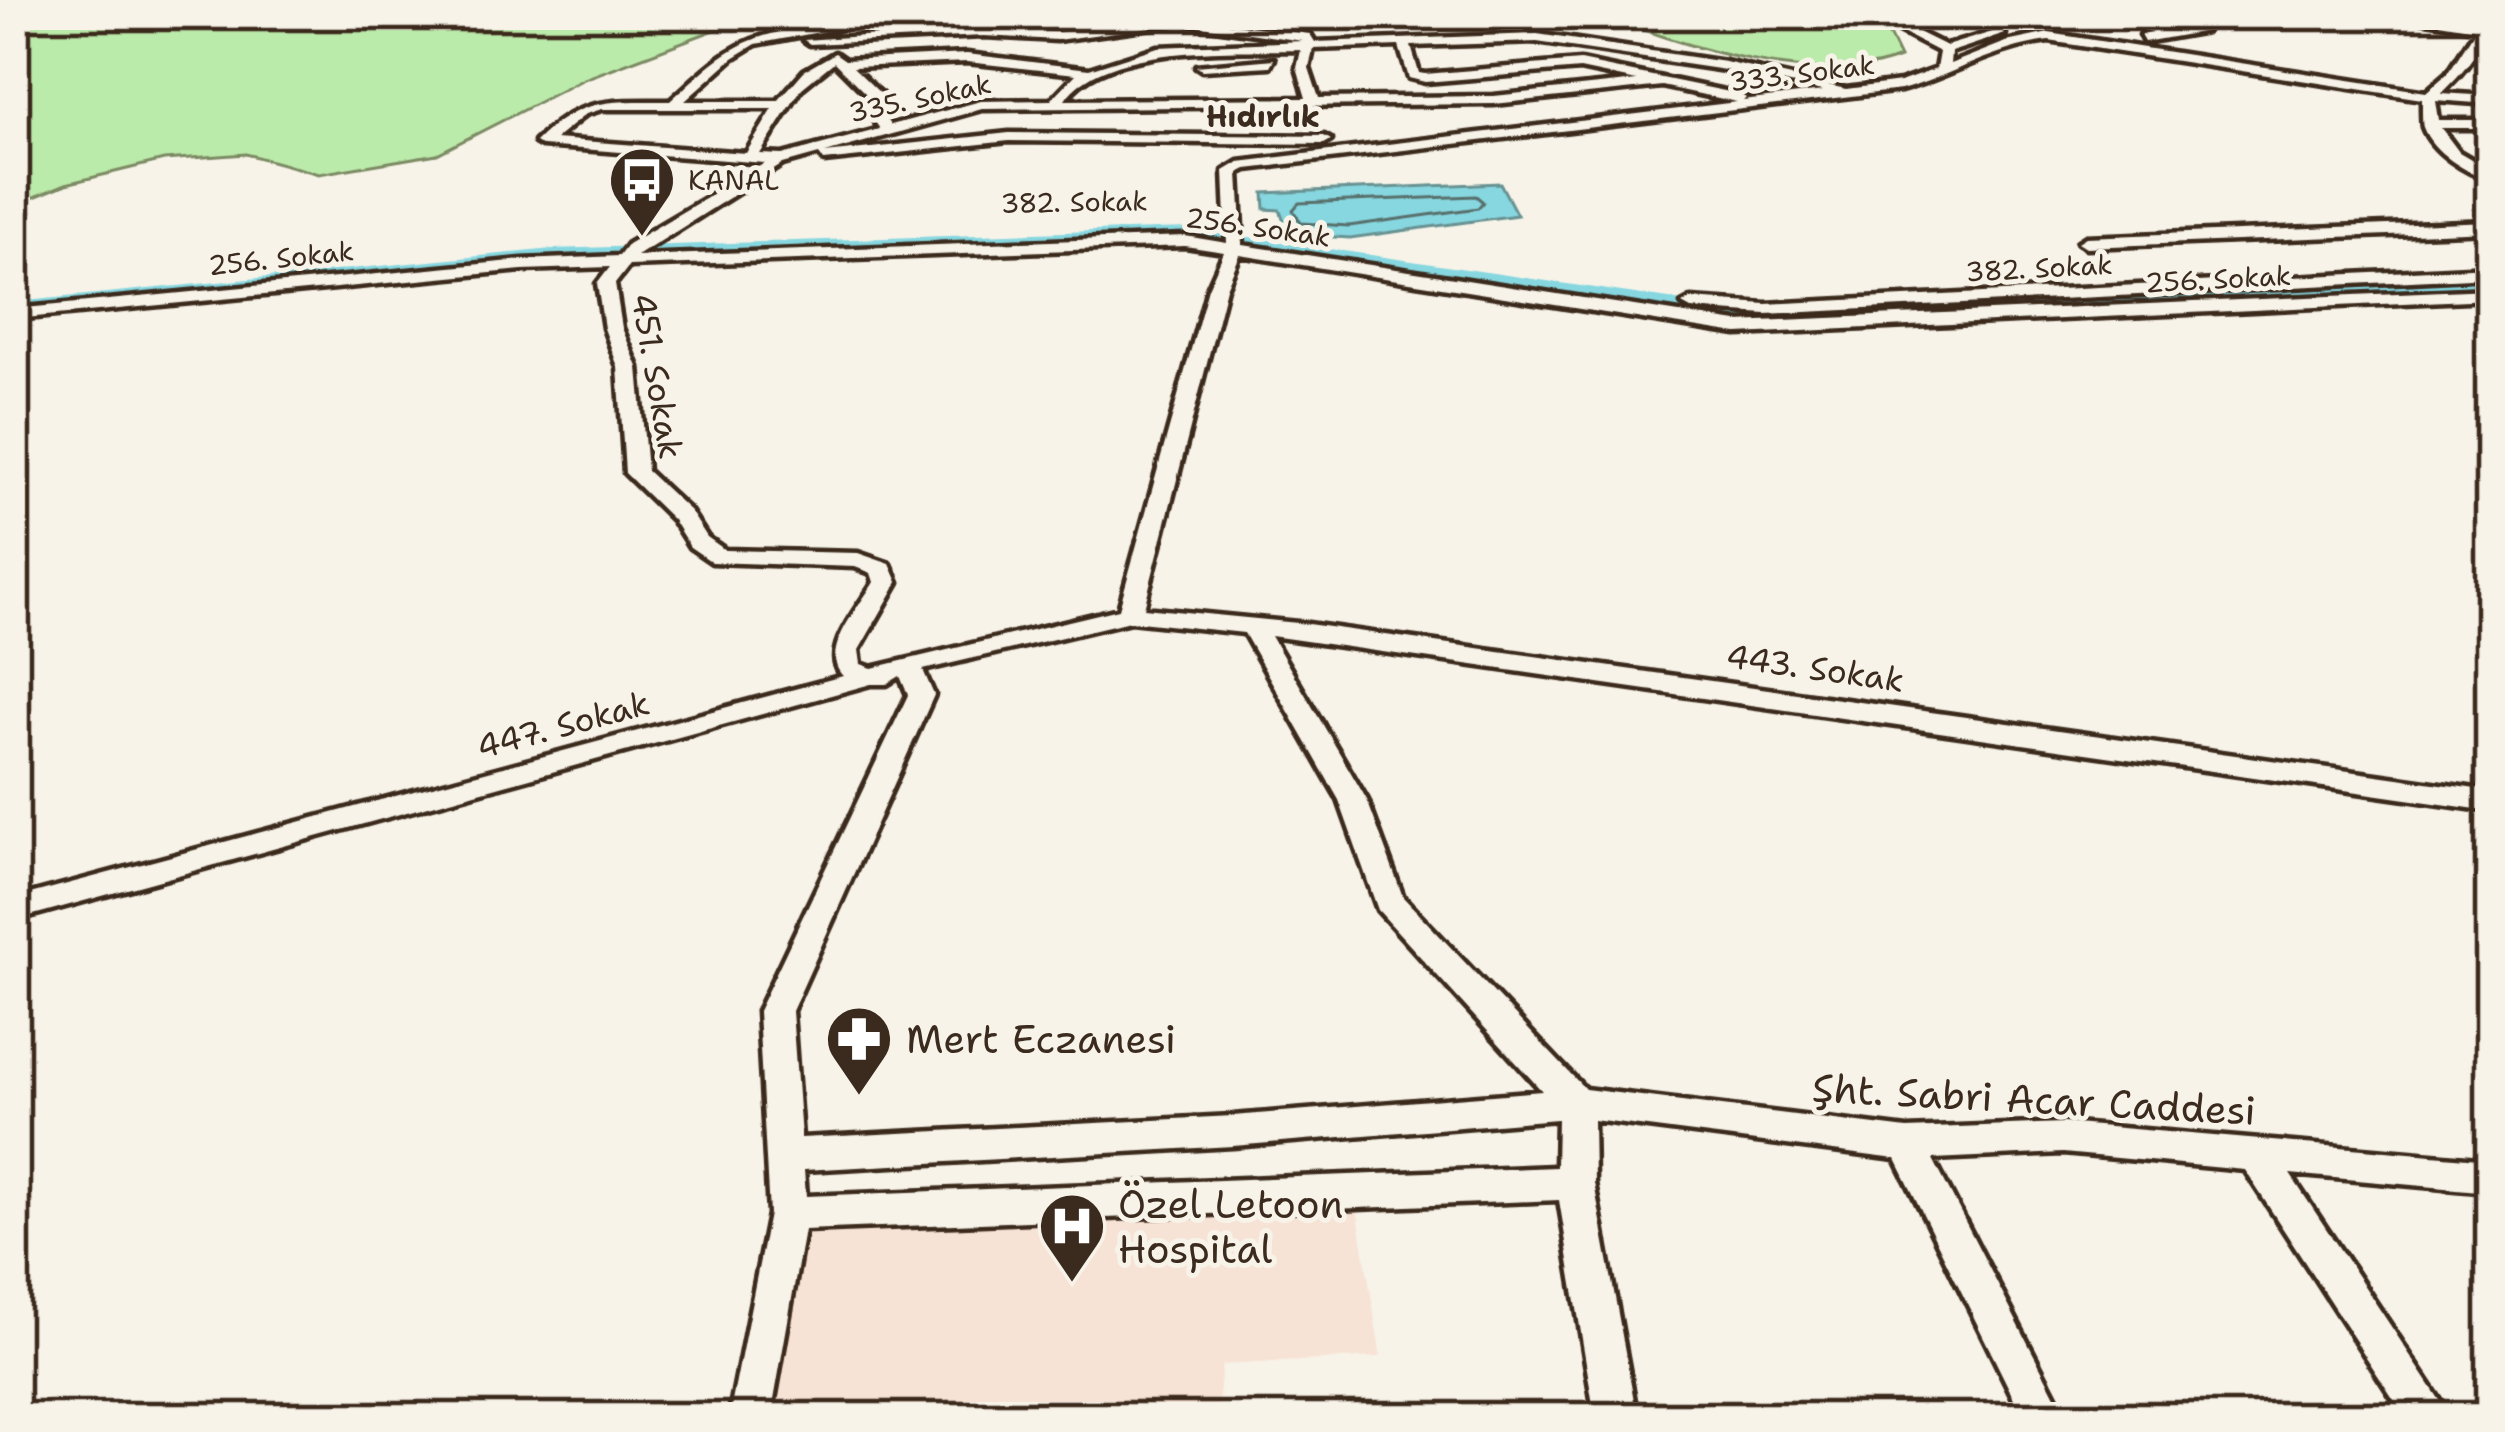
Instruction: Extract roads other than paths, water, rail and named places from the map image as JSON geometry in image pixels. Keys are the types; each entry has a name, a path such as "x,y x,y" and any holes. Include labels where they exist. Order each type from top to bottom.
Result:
{"street":[{"path":"733,15 803,36 840,61 879,98 875,112 886,128"},
{"path":"673,105 743,46 903,15"},
{"path":"1346,15 1402,23 1491,15"},
{"path":"1874,15 1945,50 2027,28 2144,38 2263,61 2327,82"},
{"path":"2121,15 2163,34"},
{"path":"2144,38 2200,31 2174,17 2181,15"},
{"path":"2420,17 2487,21 2467,60 2428,97 2428,124 2464,166 2488,172"},
{"path":"803,36 984,32 1057,36 1181,20 1286,31 1310,38 1312,43 1304,62 1306,90 1315,105"},
{"path":"1188,48 1218,22"},
{"path":"967,58 984,32"},
{"name":"333. Sokak","path":"1234,238 1231,171 1844,92 1942,75 2010,42 2049,37 2428,97 2490,100"},
{"path":"753,154 777,105 824,62 840,61 967,58 1088,72 1188,48 1586,43 1844,92"},
{"path":"1405,46 1413,75 1425,78 1570,65 1760,102"},
{"path":"1188,48 1208,56 1188,100"},
{"path":"1942,75 1945,50"},
{"path":"978,92 984,59"},
{"path":"1202,66 1304,62"},
{"path":"1056,104 1062,92 1088,72"},
{"name":"335. Sokak","path":"631,252 778,160 886,128 978,92 1056,104 1188,100 1315,105 1495,100 1662,82"},
{"path":"777,105 589,107 542,142 753,154 778,160 1009,137 1334,141 1375,149"},
{"path":"2428,124 2490,124"},
{"path":"2086,242 2490,226"},
{"name":"382. Sokak","path":"15,298 631,252 1008,230 1234,238 1716,308 2490,272"},
{"path":"1130,614 1234,238"},
{"name":"256. Sokak","path":"15,314 631,252 1234,238 1737,328 2490,294"},
{"name":"451. Sokak","path":"631,252 606,284 613,328 628,368 636,473 682,516 698,542 720,557 858,560 882,569 886,582 846,650 849,669 893,672"},
{"name":"443. Sokak","path":"1130,614 1253,627 2490,802"},
{"name":"447. Sokak","path":"15,908 893,672 1130,614"},
{"path":"1253,627 1353,800 1389,902 1575,1103 1575,1183 1616,1417"},
{"path":"750,1417 788,1214 775,1011 921,695 893,672"},
{"name":"Şht. Sabri Acar Caddesi","path":"783,1155 1233,1131 1575,1103 1907,1145 2062,1138 2490,1176"},
{"path":"1907,1145 2045,1417"},
{"path":"2256,1155 2430,1417"},
{"path":"788,1214 1575,1183"}],"water":[{"path":"1500,183 1517,215 1350,238 1289,234 1280,210 1265,209 1264,193"}],"waterway":[{"path":"15,308 552,255 1188,233 1710,311 1798,316 2490,281"}],"place":[{"name":"KANAL","path":"642,239"},
{"name":"Mert Eczanesi","path":"859,1098"},
{"name":"Özel Letoon Hospital","path":"1072,1285"}],"district":[{"name":"Hıdırlık","path":"1263,116"}]}
